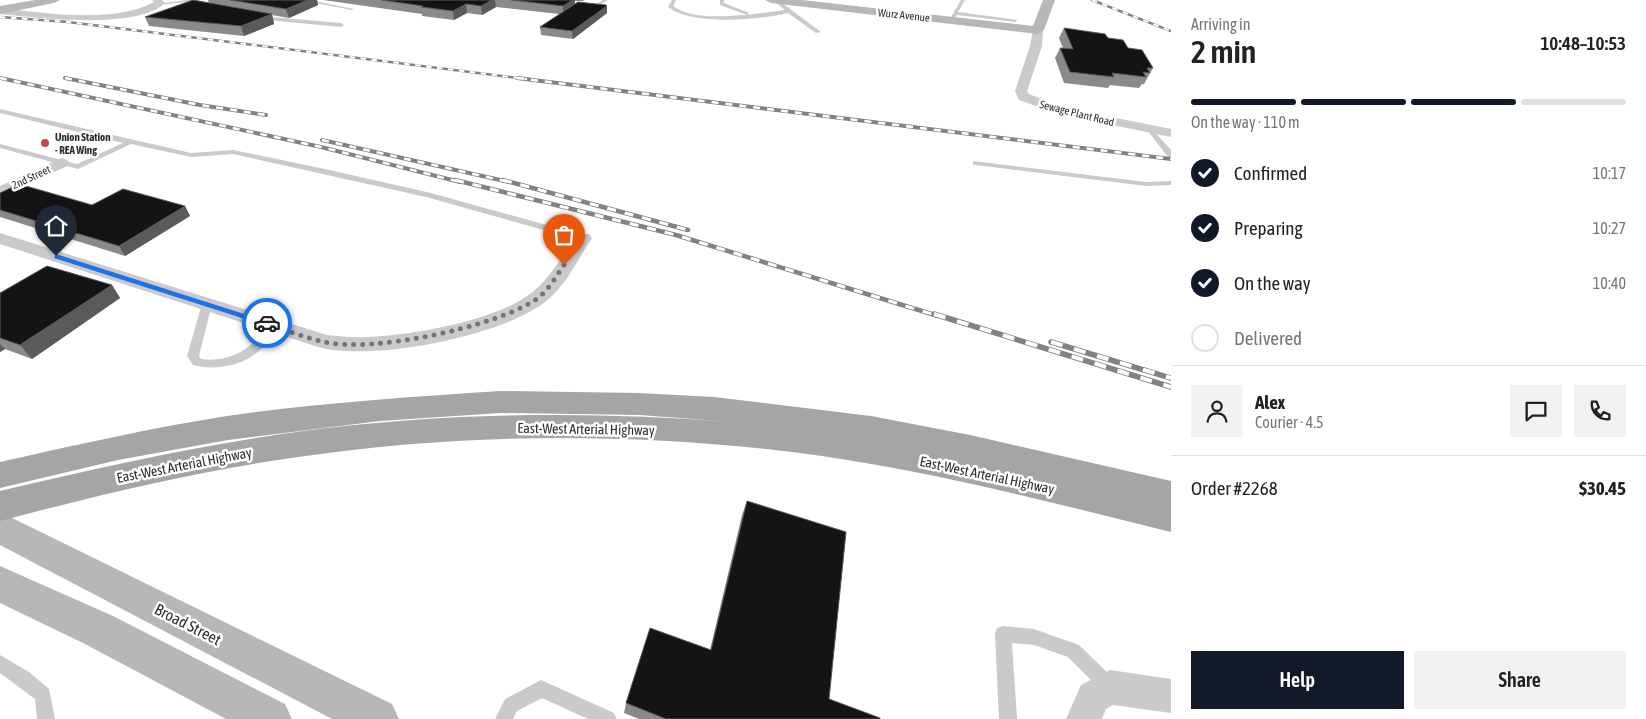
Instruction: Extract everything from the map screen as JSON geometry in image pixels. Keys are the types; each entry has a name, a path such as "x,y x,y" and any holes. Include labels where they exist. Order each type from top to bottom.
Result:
{"main road":[{"name":"East-West Arterial Highway","path":"0,475 118,448 228,428 380,410 500,402 639,404 714,408 871,428 970,447 1171,495"},
{"name":"East-West Arterial Highway","path":"0,506 140,473 256,451 339,439 443,430 622,427 739,434 866,450 963,468 1171,517"}],"street":[{"path":"4,8 35,0"},
{"path":"4,8 54,0"},
{"path":"1038,30 1049,0"},
{"path":"4,8 107,16 142,11 158,2"},
{"name":"Wurz Avenue","path":"780,3 813,2 953,16 1038,30"},
{"name":"Sewage Plant Road","path":"1038,30 1036,46 1021,91 1024,96 1058,110 1171,133"},
{"name":"2nd Street","path":"0,192 62,163"},
{"path":"0,238 326,342 363,345 392,342 446,331 511,314 537,299 545,292 582,238"},
{"name":"Broad Street","path":"0,528 377,719"},
{"path":"0,584 99,630 270,719"},
{"path":"1096,701 1171,696"}],"lane":[{"path":"182,3 201,0"},
{"path":"302,0 352,10"},
{"path":"578,5 596,6 606,0"},
{"path":"674,0 670,6 672,9 688,14 718,18 753,16 780,3 818,32"},
{"path":"722,0 722,4 729,8 753,16"},
{"path":"963,0 953,16 1015,20"},
{"path":"158,2 182,3 200,7"},
{"path":"256,18 341,25"},
{"path":"0,111 191,155 233,152 325,171 428,195 582,238"},
{"path":"1150,130 1171,155"},
{"path":"0,146 78,167 130,142"},
{"path":"976,163 1146,184 1171,183"},
{"path":"207,304 193,356 197,362 208,364 220,363 246,354 262,340 264,322"},
{"path":"1008,719 1003,634 1034,637 1073,651 1096,701"},
{"path":"0,663 44,695 46,719"},
{"path":"504,719 511,705 541,689 608,719"}],"building":[{"path":"193,0 272,14 241,26 145,17"},
{"path":"230,0 308,0 286,9"},
{"path":"381,0 492,0 481,6 466,4 453,11"},
{"path":"511,0 573,0 563,6"},
{"path":"578,2 607,6 572,31 540,27"},
{"path":"1064,28 1105,34 1108,38 1123,40 1128,48 1142,50 1153,68 1147,68 1150,73 1143,72 1146,77 1112,73 1114,77 1070,72 1060,48 1073,49"},
{"path":"19,184 92,205 123,189 185,206 119,246 0,210 0,193"},
{"path":"47,266 112,285 20,345 0,338 0,293"},
{"path":"747,501 846,532 829,699 880,719 666,719 626,703 650,628 711,650"}],"railway":[{"path":"1092,0 1171,31"},
{"path":"0,17 68,22 527,79"},
{"path":"5,79 0,78 321,147 460,182"},
{"path":"65,78 200,105 266,115"},
{"path":"517,78 1171,159"},
{"path":"322,140 509,182"},
{"path":"455,180 676,235 938,316"},
{"path":"503,180 688,230"},
{"path":"934,314 1171,387"},
{"path":"1051,342 1171,378"}],"way so far":[{"path":"267,323 326,342 363,345 392,342 464,327 511,314 537,299 545,292 564,265"}],"place":[{"name":"Union Station - REA Wing","path":"45,143"}],"route":[{"path":"56,256 267,323"}]}
